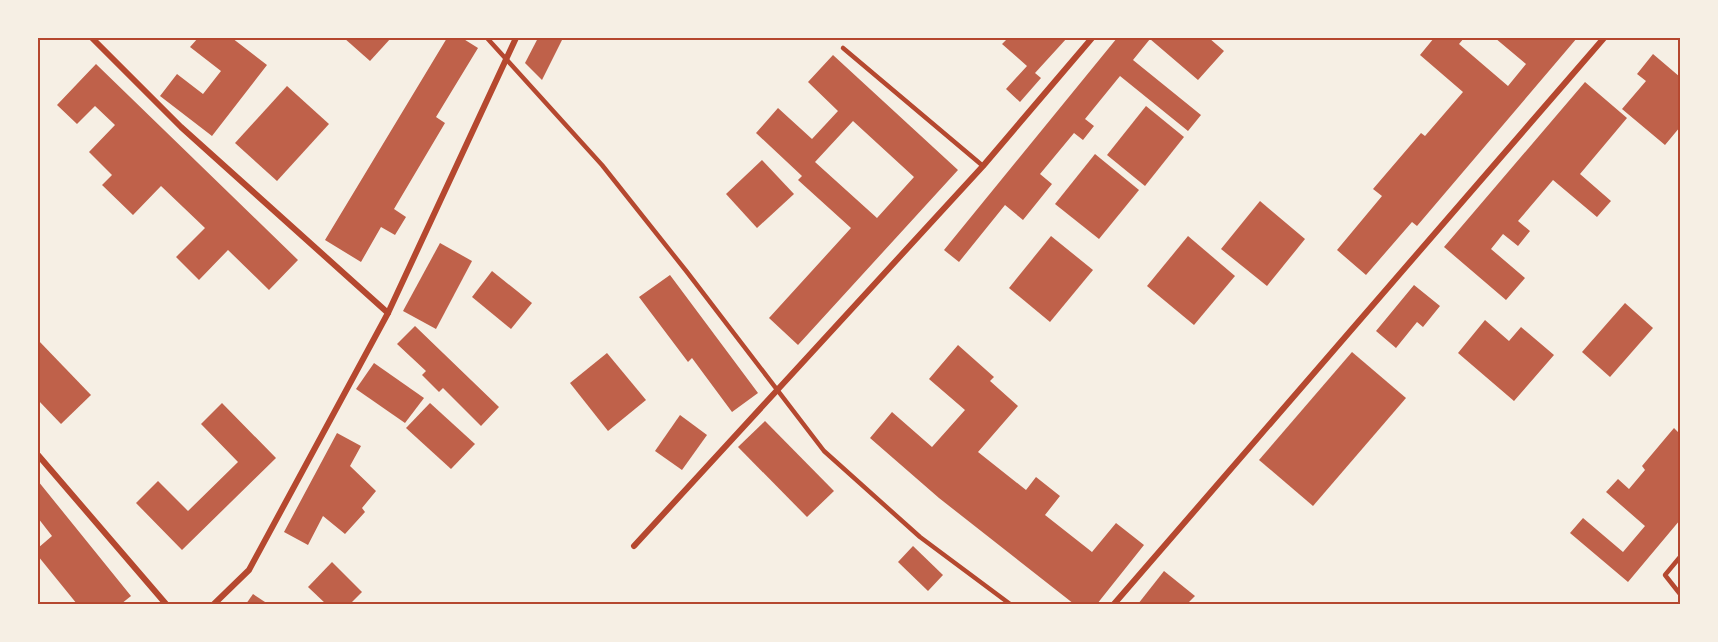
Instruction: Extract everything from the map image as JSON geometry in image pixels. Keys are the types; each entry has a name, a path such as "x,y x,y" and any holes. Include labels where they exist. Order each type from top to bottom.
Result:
{"street":[{"path":"92,38 181,127 388,313"},
{"path":"214,604 249,570 388,313 516,38"},
{"path":"634,546 983,166 1092,38"},
{"path":"1114,604 1604,38"},
{"path":"38,455 166,604"}],"lane":[{"path":"487,38 602,165 824,451 920,537 1010,604"},
{"path":"843,48 983,166"},
{"path":"1680,557 1665,575 1680,594"}],"building":[{"path":"198,38 232,38 267,65 212,136 160,96 177,74 203,94 221,71 190,47"},
{"path":"344,38 391,38 370,61"},
{"path":"447,38 462,38 478,48 436,117 445,123 394,209 406,217 395,235 381,227 361,262 325,240"},
{"path":"538,38 563,38 542,80 525,63"},
{"path":"1008,38 1067,38 1035,73 1041,78 1020,102 1006,89 1027,66 1002,44"},
{"path":"1117,38 1209,38 1224,51 1198,80 1150,39 1133,60 1201,115 1188,131 1120,76 1085,119 1094,126 1083,140 1074,133 1040,174 1052,184 1023,220 1005,205 959,262 944,250"},
{"path":"1434,38 1464,38 1459,44 1508,86 1526,64 1495,38 1577,38 1417,226 1412,222 1366,275 1337,250 1382,196 1373,189 1421,133 1425,136 1463,92 1420,55"},
{"path":"1653,54 1680,77 1680,127 1665,145 1622,109 1646,81 1637,74"},
{"path":"833,55 958,170 798,345 769,318 851,228 798,180 802,176 756,133 778,108 812,139 838,111 808,82","holes":["853,121 914,177 877,218 815,162"]},
{"path":"96,64 298,260 269,290 228,250 199,280 176,257 205,228 161,186 133,215 102,185 112,175 89,152 115,125 95,106 77,124 57,105"},
{"path":"1585,82 1627,118 1580,174 1611,201 1597,217 1553,180 1518,221 1530,231 1518,246 1503,234 1491,249 1525,278 1506,300 1444,247"},
{"path":"287,86 329,124 277,181 235,143"},
{"path":"1146,106 1184,137 1145,186 1107,155"},
{"path":"1095,154 1139,190 1099,239 1055,204"},
{"path":"762,160 794,194 757,228 726,194"},
{"path":"1260,201 1305,239 1267,286 1221,249"},
{"path":"1051,236 1093,270 1050,322 1009,288"},
{"path":"1188,236 1235,276 1194,325 1147,286"},
{"path":"440,243 472,261 436,329 403,311"},
{"path":"492,271 532,303 511,329 472,297"},
{"path":"670,275 758,393 732,412 692,358 688,362 639,297"},
{"path":"1414,285 1440,306 1423,327 1417,322 1396,348 1376,331"},
{"path":"1625,303 1653,328 1610,377 1582,352"},
{"path":"1485,320 1509,341 1521,327 1554,355 1514,401 1458,353"},
{"path":"415,326 499,407 481,426 443,388 439,392 422,375 426,371 397,344"},
{"path":"38,340 91,395 61,424 38,400"},
{"path":"958,345 994,377 990,381 1018,406 978,452 1026,490 1036,477 1060,496 1045,515 1092,552 1116,523 1144,545 1097,604 1074,604 939,498 870,438 892,412 932,447 965,410 929,379"},
{"path":"1352,352 1406,398 1313,506 1259,460"},
{"path":"607,353 646,400 608,431 570,383"},
{"path":"374,363 424,398 405,423 356,389"},
{"path":"222,403 276,458 182,550 136,503 158,481 188,511 238,462 201,424"},
{"path":"430,403 475,444 451,469 406,428"},
{"path":"680,415 707,435 682,470 655,451"},
{"path":"765,421 834,491 807,517 738,447"},
{"path":"1674,428 1680,434 1680,520 1628,582 1570,533 1583,518 1623,552 1645,526 1606,492 1618,479 1629,489 1645,470 1642,466"},
{"path":"337,433 361,446 350,466 376,491 362,508 365,512 345,534 323,516 308,545 284,532"},
{"path":"38,481 131,596 121,604 77,604 38,556 38,548 52,536 38,518"},
{"path":"913,546 943,575 928,591 898,562"},
{"path":"332,562 362,592 350,604 326,604 308,587"},
{"path":"1164,571 1195,596 1187,604 1138,604"},
{"path":"253,594 268,604 246,604"}]}
